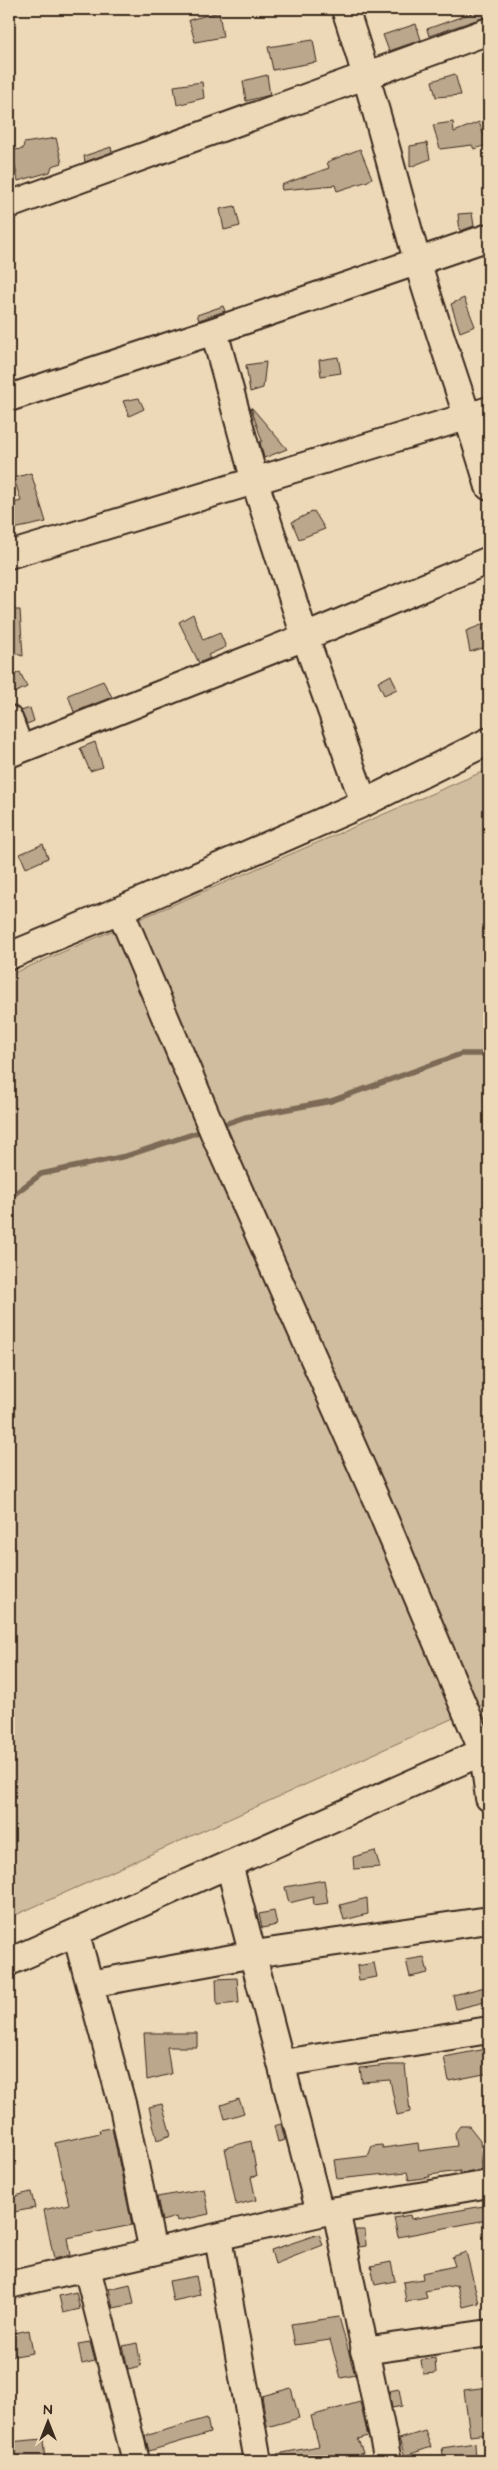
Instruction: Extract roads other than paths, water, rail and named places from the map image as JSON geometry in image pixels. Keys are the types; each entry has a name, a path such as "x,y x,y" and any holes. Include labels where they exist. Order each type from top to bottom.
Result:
{"street":[{"path":"346,9 368,76 418,261 479,413 489,487"},
{"path":"9,205 489,32"},
{"path":"9,398 214,332 489,237"},
{"path":"214,332 255,482 305,637 364,803"},
{"path":"9,555 479,413"},
{"path":"9,719 14,751 305,637 489,560"},
{"path":"9,956 120,910 364,803 489,741"},
{"path":"120,910 212,1127 486,1750 489,1798"},
{"path":"9,1962 76,1934 486,1750"},
{"path":"229,1864 283,2064 328,2212 364,2351 388,2461"},
{"path":"90,1984 254,1954 489,1920"},
{"path":"76,1934 123,2107 153,2252"},
{"path":"283,2064 489,2030"},
{"path":"9,2286 328,2212 489,2184"},
{"path":"218,2238 258,2461"},
{"path":"87,2268 136,2461"},
{"path":"364,2351 489,2333"}],"waterway":[{"path":"219,1126 245,1117 331,1101 461,1054 489,1054"},
{"path":"9,1198 41,1174 126,1156 205,1130"}]}
